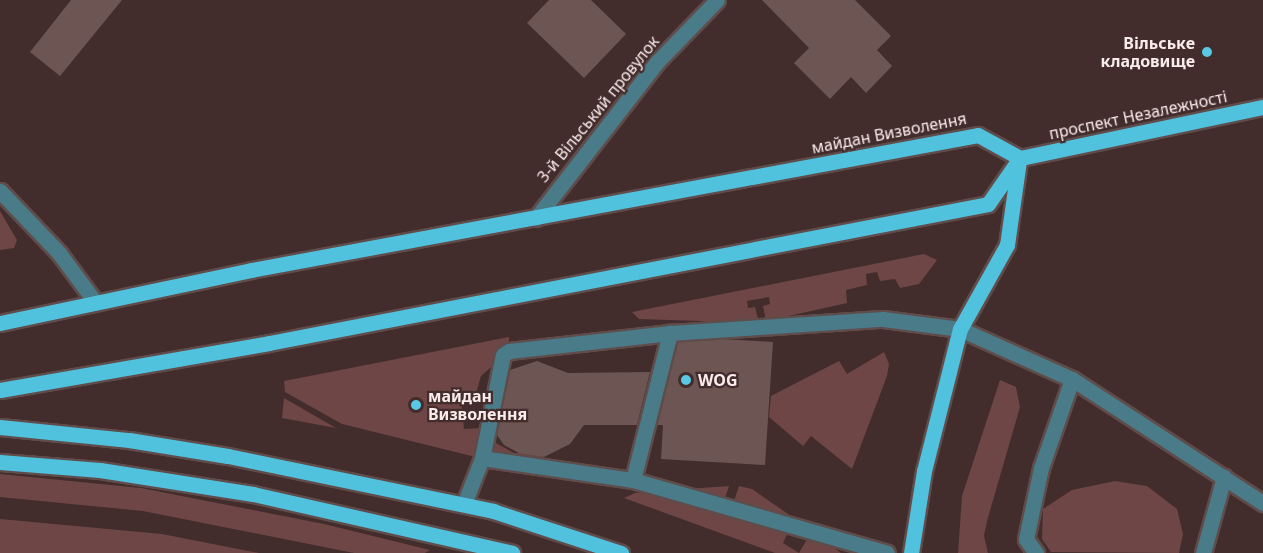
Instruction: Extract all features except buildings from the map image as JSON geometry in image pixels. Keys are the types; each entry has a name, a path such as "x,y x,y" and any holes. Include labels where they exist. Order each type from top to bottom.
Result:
{"main road":[{"name":"проспект Незалежності","path":"1020,158 1263,107"},
{"name":"майдан Визволення","path":"0,323 536,218 978,135 1020,158"},
{"path":"911,553 924,471 960,329 1007,245 1020,158"},
{"path":"0,390 269,343 988,204 1020,158"},
{"path":"0,427 129,440 206,452 464,504 621,553"},
{"path":"0,462 100,470 253,494 464,548 512,553"}],"street":[{"name":"3-й Вільський провулок","path":"536,218 657,62 717,0"},
{"path":"0,191 59,254 96,303"},
{"path":"464,504 482,458 503,355 670,333 884,319 960,329 1072,379 1263,503"},
{"path":"633,480 670,333"},
{"path":"1036,553 1026,539 1041,468 1072,379"},
{"path":"482,458 633,480 887,553"},
{"path":"1203,553 1224,477"}],"shaded area":[{"path":"0,211 17,240 14,248 0,250"},
{"path":"924,254 937,260 919,284 900,288 895,279 880,281 877,272 866,274 867,285 846,290 847,303 766,321 763,306 770,304 769,297 747,301 748,308 755,307 759,323 639,319 632,312"},
{"path":"509,337 509,351 481,376 475,397 461,400 464,429 483,428 490,440 514,453 547,453 520,468 342,424 285,392 284,381"},
{"path":"884,352 889,364 887,376 852,469 811,436 803,446 769,417 771,396 839,361 847,374"},
{"path":"1000,380 1016,387 1020,407 987,521 984,536 988,553 958,553 962,496"},
{"path":"284,398 336,428 282,418"},
{"path":"0,474 141,488 324,524 430,550 425,553 354,553 143,511 0,497"},
{"path":"1115,481 1147,486 1177,509 1183,534 1179,553 1051,552 1042,539 1043,509 1072,490"},
{"path":"729,486 722,507 715,505 713,512 736,519 738,513 731,510 739,486 752,489 801,523 791,526 783,543 799,553 775,553 624,498 635,493"},
{"path":"0,519 162,534 259,553 0,553"},
{"path":"807,528 841,553 799,553 809,536"}],"place":[{"name":"Вільське кладовище","path":"1207,52"},
{"name":"WOG","path":"686,380"},
{"name":"майдан Визволення","path":"416,405"}]}
